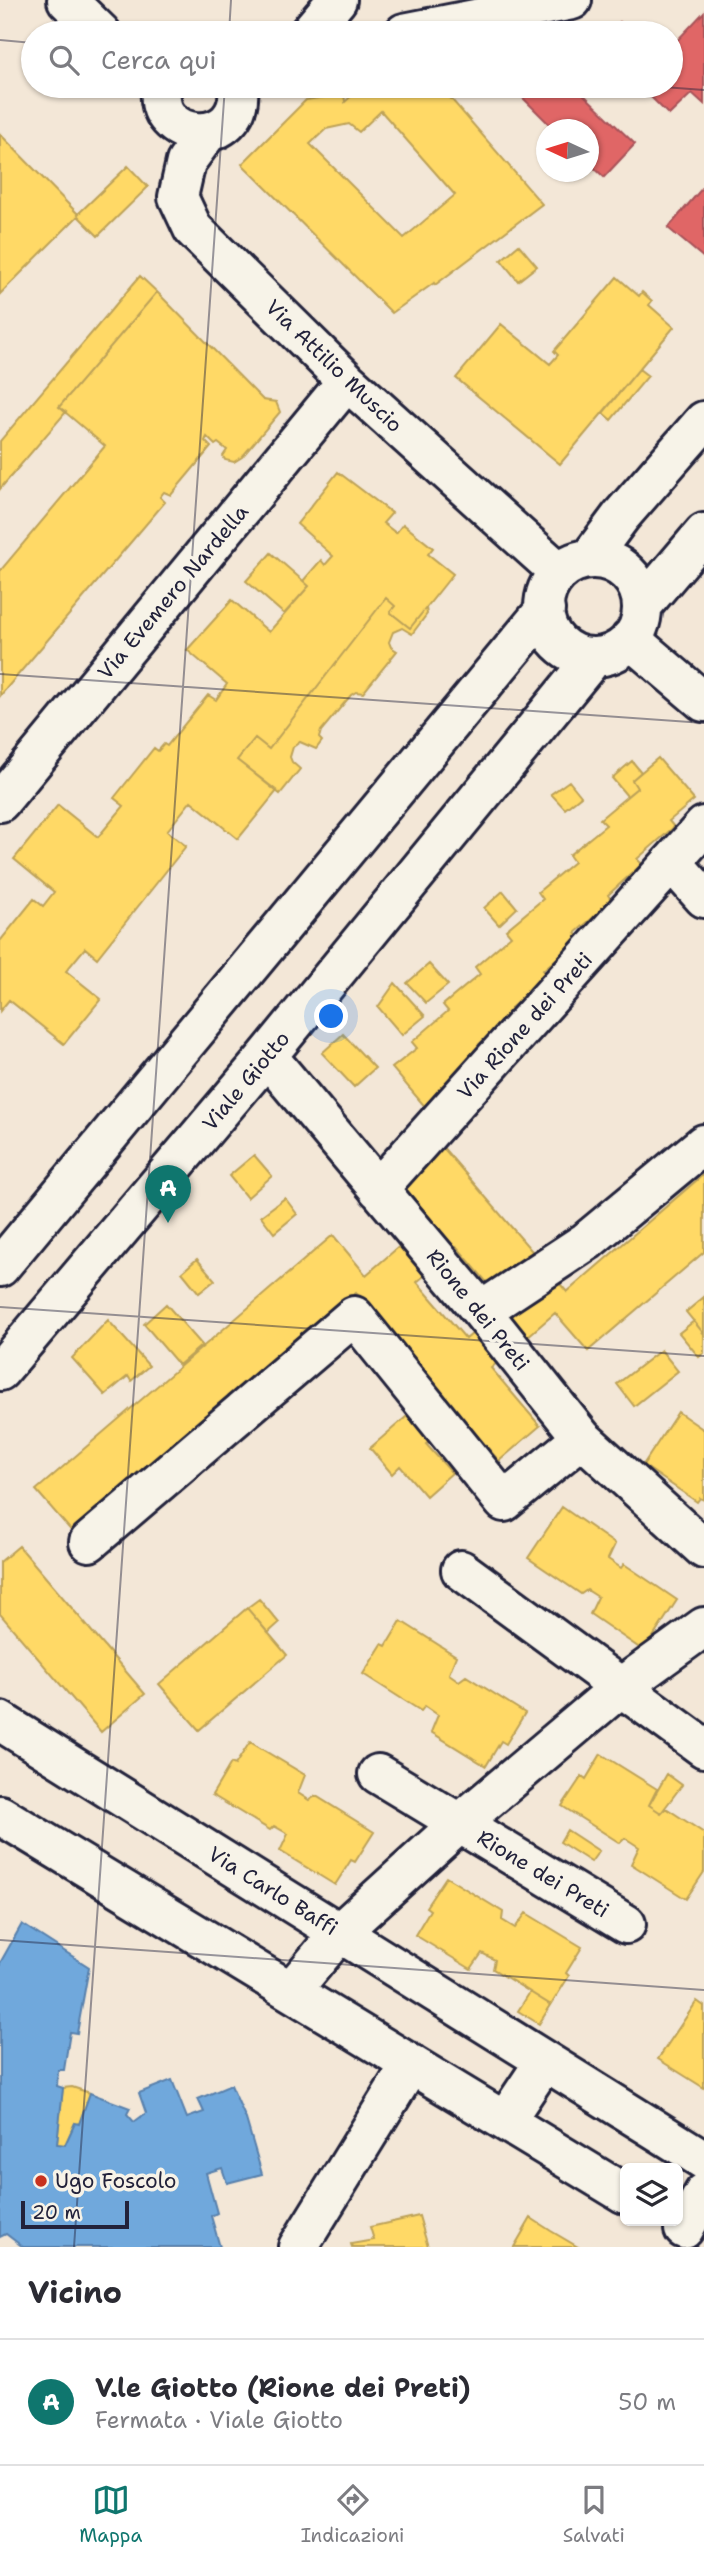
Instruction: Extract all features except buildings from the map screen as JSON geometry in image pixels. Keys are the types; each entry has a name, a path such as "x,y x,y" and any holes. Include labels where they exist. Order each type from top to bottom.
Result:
{"street":[{"path":"67,0 93,21"},
{"path":"319,21 337,0"},
{"path":"465,21 572,0"},
{"path":"161,98 163,109 172,122 183,130 208,132"},
{"name":"Via Attilio Muscio","path":"239,98 229,120 208,132 186,162 178,197 192,229 347,382 574,566"},
{"name":"Via Evemero Nardella","path":"0,802 347,382"},
{"path":"704,421 621,516 574,566 549,586 544,602 545,619 552,634 563,646 578,654 594,657 610,654 704,533"},
{"path":"574,566 606,561 621,568 632,578 639,592 636,623 704,702"},
{"path":"0,1267 545,610"},
{"name":"Viale Giotto","path":"0,1371 267,1056 594,657"},
{"name":"Via Rione dei Preti","path":"378,1189 704,826"},
{"path":"672,862 704,898"},
{"name":"Rione dei Preti","path":"267,1056 481,1311 582,1438 704,1549"},
{"path":"481,1311 587,1241 704,1144"},
{"path":"89,1542 354,1316 504,1502 582,1438"},
{"path":"461,1570 704,1748"},
{"name":"Rione dei Preti","path":"291,1991 340,1932 460,1824 621,1687 704,1627"},
{"name":"Via Carlo Baffi","path":"0,1721 704,2160"},
{"name":"Rione dei Preti","path":"378,1774 626,1924"},
{"path":"0,1815 620,2191"},
{"path":"505,2121 545,2061"},
{"path":"298,2247 411,2064"},
{"path":"686,2230 704,2193"}],"place":[{"name":"V.le Giotto (Rione dei Preti)","path":"168,1223"},
{"name":"Ugo Foscolo","path":"41,2181"}]}
